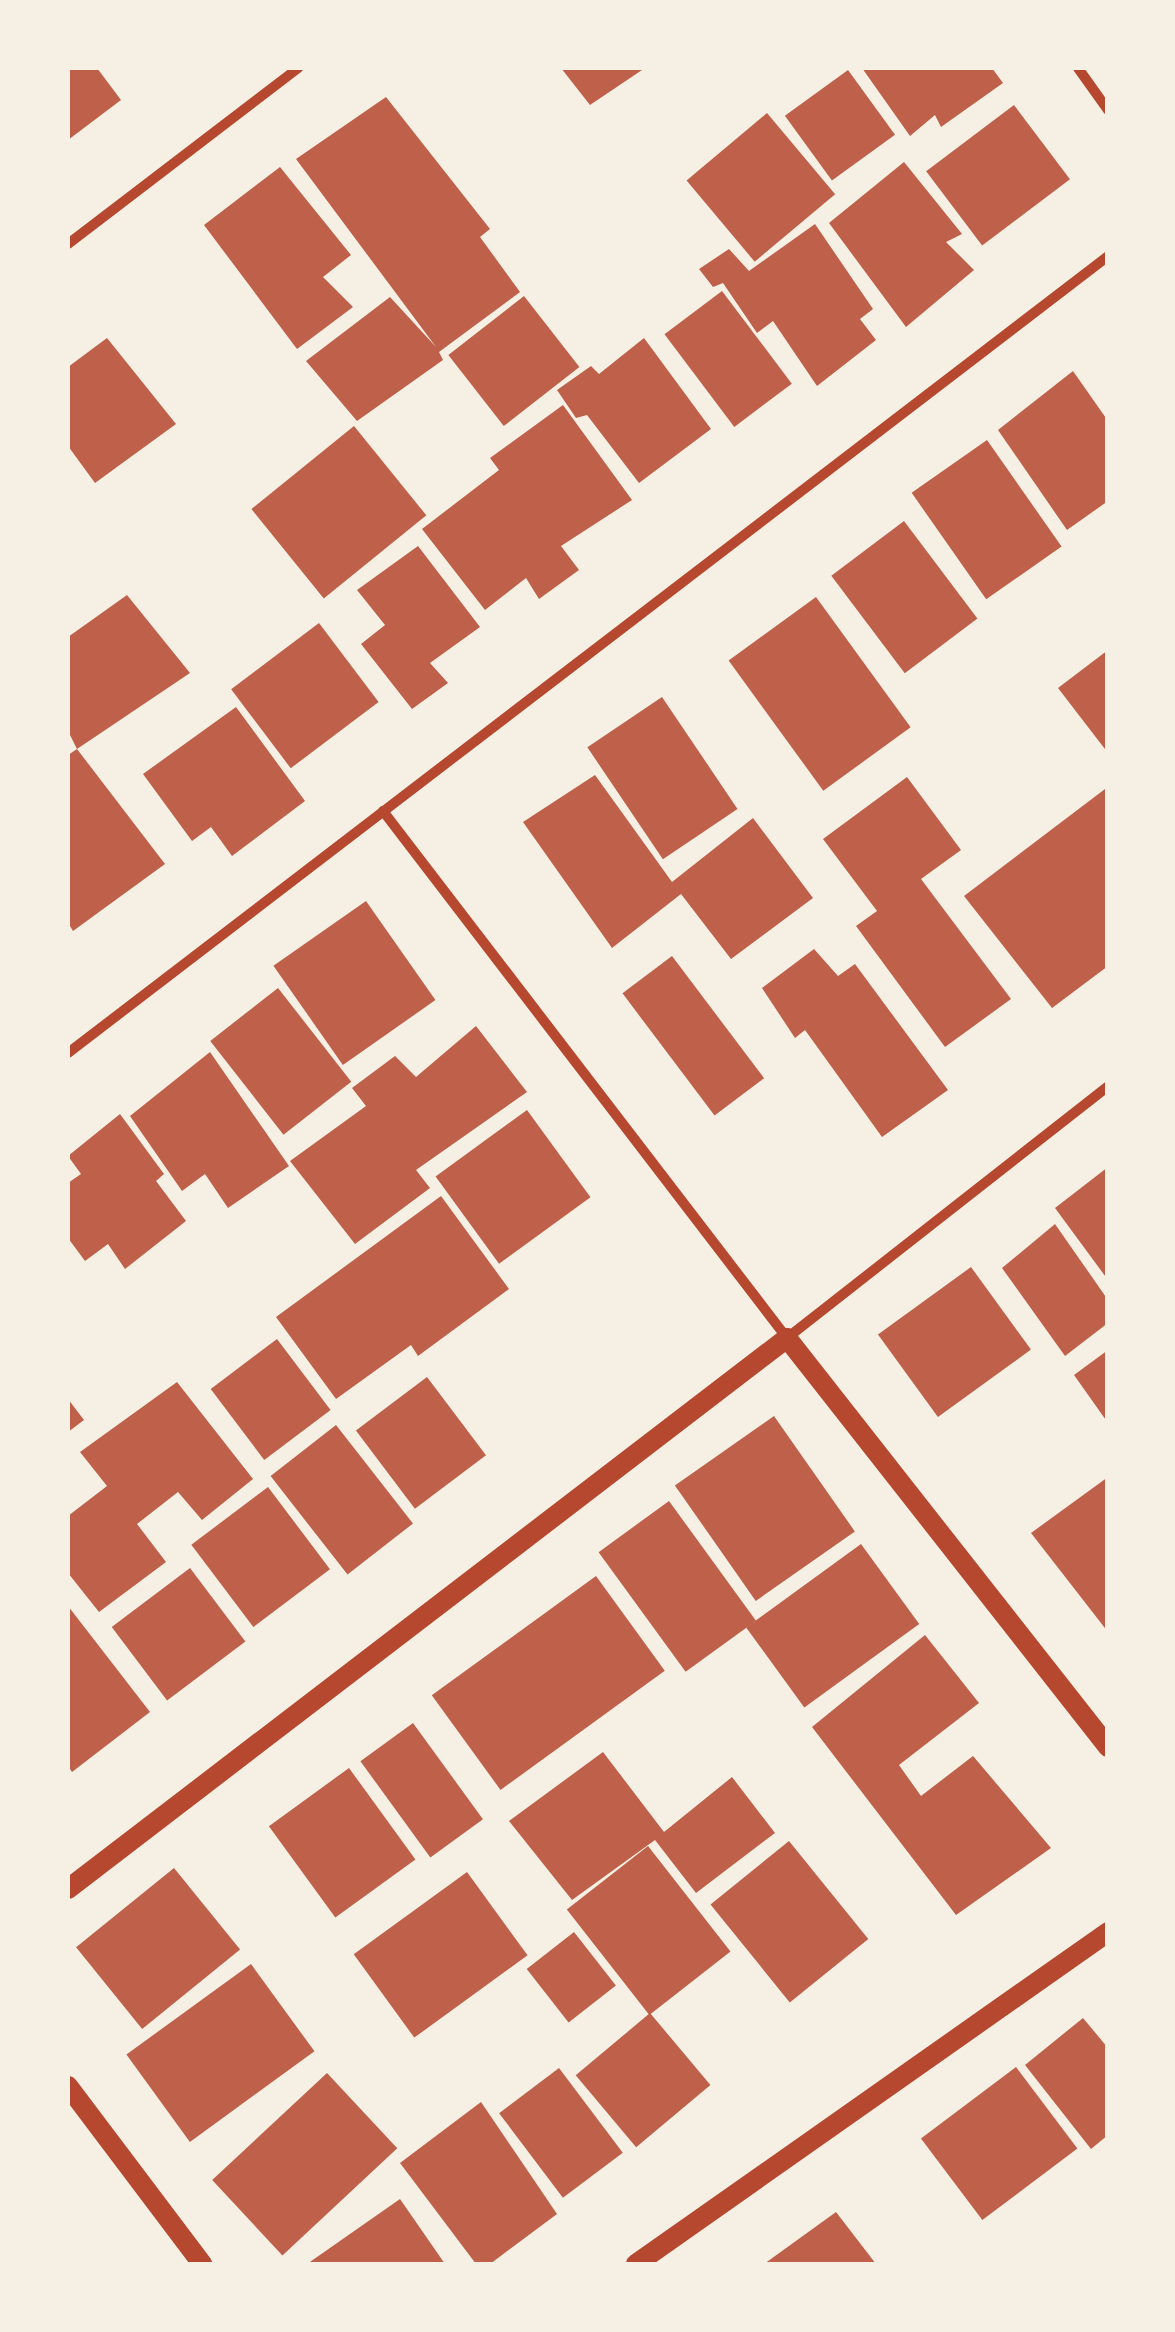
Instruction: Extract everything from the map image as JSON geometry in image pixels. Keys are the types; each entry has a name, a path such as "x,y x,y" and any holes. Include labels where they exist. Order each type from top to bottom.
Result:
{"main road":[{"path":"68,1889 787,1338 1108,1747"},
{"path":"636,2264 1108,1932"},
{"path":"68,2086 202,2264"}],"street":[{"path":"68,244 298,68"},
{"path":"1078,68 1108,110"},
{"path":"68,1053 1108,256"},
{"path":"383,811 787,1338 1108,1086"}],"building":[{"path":"68,68 97,68 121,100 68,140"},
{"path":"561,68 645,68 590,105"},
{"path":"862,68 992,68 1003,83 941,127 935,115 910,136"},
{"path":"848,70 895,135 832,181 785,116"},
{"path":"386,97 490,229 480,237 520,292 439,352 443,360 357,421 306,361 390,297 436,347 296,159"},
{"path":"1014,105 1070,179 982,245 926,171"},
{"path":"767,113 835,194 755,262 687,180"},
{"path":"904,162 962,234 946,242 974,270 906,327 829,223"},
{"path":"280,167 351,255 323,277 353,307 297,349 204,225"},
{"path":"815,224 873,309 860,319 876,340 817,386 773,321 757,333 723,283 713,287 699,269 729,249 749,271"},
{"path":"722,291 792,384 734,427 664,334"},
{"path":"524,296 579,367 504,426 448,355"},
{"path":"107,338 176,424 95,483 68,446 68,367"},
{"path":"644,338 711,429 639,483 587,415 576,418 557,390 591,366 599,374"},
{"path":"1073,371 1108,421 1108,501 1067,530 998,430"},
{"path":"563,405 632,500 561,546 579,570 539,599 526,578 485,610 422,529 499,470 490,458"},
{"path":"354,426 426,515 324,598 251,509"},
{"path":"987,440 1062,546 986,599 912,493"},
{"path":"904,521 977,618 905,673 831,576"},
{"path":"418,546 480,627 430,663 448,683 412,709 361,644 385,625 357,590"},
{"path":"127,595 190,673 77,749 68,731 68,637"},
{"path":"816,597 911,727 823,791 729,660"},
{"path":"319,623 379,702 291,768 231,689"},
{"path":"1108,650 1108,753 1058,688"},
{"path":"662,697 737,809 663,859 587,747"},
{"path":"236,707 305,801 232,856 211,827 192,841 143,774"},
{"path":"77,749 165,864 73,931 68,923 68,755"},
{"path":"595,775 672,882 753,818 813,898 731,959 681,894 612,948 523,822"},
{"path":"907,777 961,850 921,879 1011,999 945,1047 856,926 877,911 823,839"},
{"path":"1105,789 1108,966 1052,1008 964,896"},
{"path":"366,901 435,1000 343,1065 273,966"},
{"path":"814,949 838,976 855,964 948,1090 882,1137 805,1030 795,1038 762,988"},
{"path":"672,956 764,1078 715,1116 622,993"},
{"path":"278,988 351,1082 283,1135 210,1041"},
{"path":"476,1026 527,1092 416,1170 430,1188 355,1244 290,1161 366,1106 352,1088 395,1056 416,1077"},
{"path":"210,1052 289,1166 228,1208 205,1174 182,1191 130,1116"},
{"path":"527,1110 590,1197 499,1264 436,1176"},
{"path":"120,1114 164,1174 156,1181 186,1221 125,1269 108,1244 85,1261 68,1238 68,1183 81,1174 68,1156"},
{"path":"1108,1167 1108,1280 1055,1208"},
{"path":"441,1196 509,1289 418,1356 411,1345 336,1399 276,1317"},
{"path":"1055,1224 1108,1300 1108,1323 1065,1356 1002,1268"},
{"path":"971,1267 1031,1350 938,1417 878,1335"},
{"path":"277,1339 331,1410 264,1460 211,1389"},
{"path":"1108,1350 1108,1423 1074,1375"},
{"path":"427,1377 486,1455 415,1509 356,1431"},
{"path":"177,1382 253,1479 202,1520 178,1492 137,1524 166,1562 99,1612 68,1573 68,1516 107,1486 80,1452"},
{"path":"68,1399 84,1420 68,1432"},
{"path":"774,1416 855,1532 756,1601 675,1485"},
{"path":"336,1425 413,1524 348,1575 271,1476"},
{"path":"1108,1477 1108,1632 1031,1533"},
{"path":"268,1487 330,1569 253,1627 191,1545"},
{"path":"669,1501 756,1621 686,1672 599,1552"},
{"path":"861,1544 919,1624 804,1708 746,1627"},
{"path":"190,1568 245,1641 167,1700 112,1627"},
{"path":"596,1576 665,1671 501,1790 432,1695"},
{"path":"68,1606 150,1712 72,1772 68,1766"},
{"path":"925,1635 979,1703 899,1765 921,1796 973,1756 1051,1848 956,1915 812,1727"},
{"path":"413,1723 483,1819 430,1857 360,1761"},
{"path":"603,1752 664,1832 732,1777 775,1833 696,1893 655,1840 572,1900 509,1821"},
{"path":"349,1768 415,1859 335,1918 269,1826"},
{"path":"789,1841 868,1939 790,2002 711,1905"},
{"path":"648,1846 730,1952 649,2015 567,1909"},
{"path":"174,1868 240,1950 142,2029 76,1947"},
{"path":"467,1872 528,1955 414,2038 354,1954"},
{"path":"574,1932 616,1986 569,2023 527,1969"},
{"path":"251,1964 314,2051 190,2142 126,2055"},
{"path":"650,2013 710,2085 636,2147 576,2075"},
{"path":"1083,2018 1108,2048 1108,2135 1091,2149 1025,2065"},
{"path":"1016,2067 1077,2148 982,2220 921,2139"},
{"path":"559,2068 623,2153 563,2198 499,2113"},
{"path":"327,2073 397,2148 282,2255 212,2180"},
{"path":"481,2102 557,2214 490,2264 476,2264 400,2163"},
{"path":"400,2199 445,2264 307,2264"},
{"path":"836,2212 876,2264 764,2264"}]}
